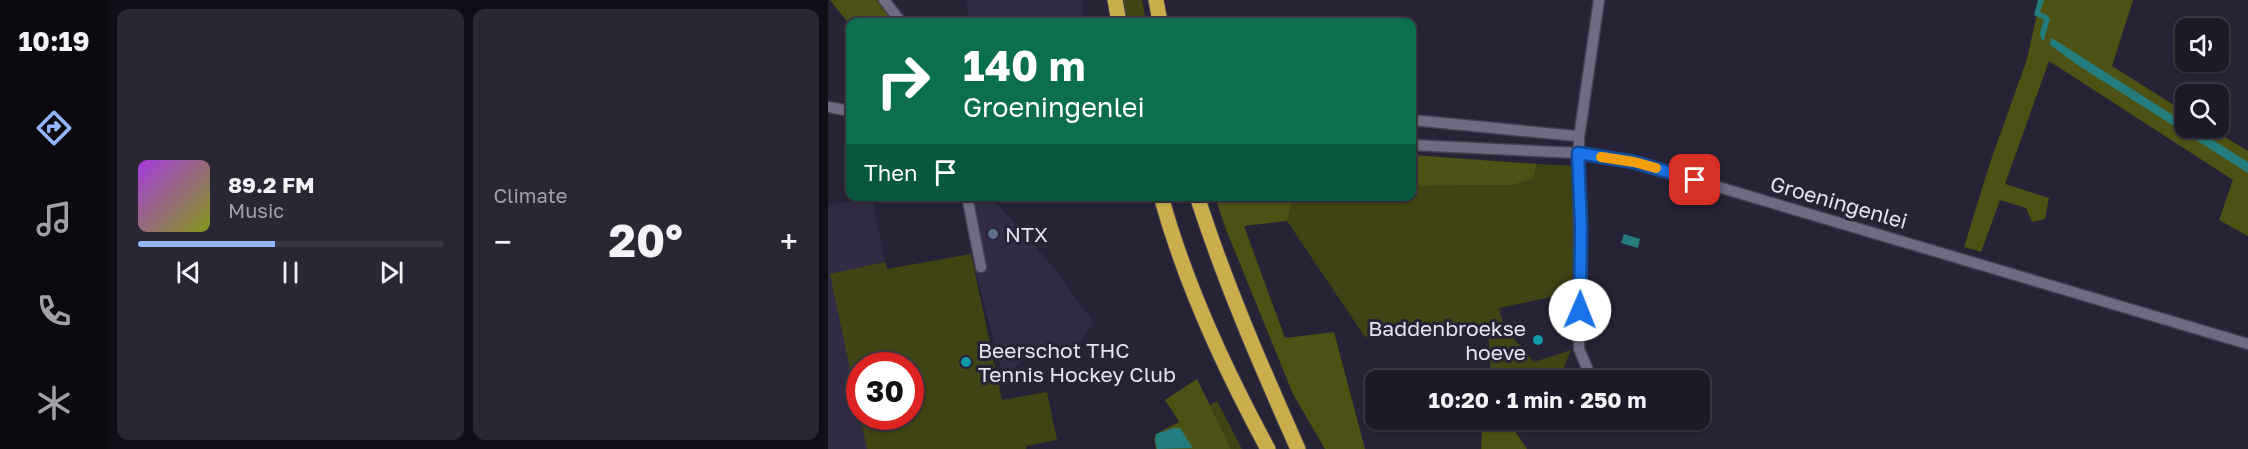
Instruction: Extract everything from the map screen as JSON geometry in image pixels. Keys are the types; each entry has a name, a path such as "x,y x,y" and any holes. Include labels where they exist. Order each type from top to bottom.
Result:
{"highway":[{"path":"1115,0 1118,18"},
{"path":"1156,0 1159,18"},
{"path":"1162,201 1168,225 1198,299 1235,383 1268,449"},
{"path":"1199,201 1208,232 1254,348 1298,449"}],"street":[{"path":"884,0 898,18"},
{"path":"1588,370 1579,349 1581,227 1578,153 1599,0"},
{"path":"828,107 846,110"},
{"path":"1416,120 1547,132 1579,138"},
{"name":"Groeningenlei","path":"1416,145 1578,153 1634,162 2248,344"},
{"path":"968,201 981,267"}],"shaded area":[{"path":"830,0 877,0 891,18 846,18 846,20"},
{"path":"967,0 1081,0 1084,18 968,18"},
{"path":"1122,0 1142,0 1145,18 1125,18"},
{"path":"2038,0 2044,0 2040,12 2050,19 2044,40 2041,39 2040,32 2044,20 2034,15"},
{"path":"2040,0 2133,0 2112,66 2175,106 2175,138 2227,138 2248,151 2248,236 2219,220 2233,180 2049,61 2005,184 2049,198 2045,219 2032,222 2026,208 2000,200 1981,252 1964,247 1990,163 2027,59"},
{"path":"2052,38 2175,117 2175,127 2076,64 2049,44"},
{"path":"2193,138 2209,138 2248,162 2248,173"},
{"path":"1416,155 1537,164 1533,179 1513,185 1416,186"},
{"path":"1537,164 1579,166 1580,291 1499,308 1504,327 1534,362 1571,350 1563,370 1490,370 1488,326 1365,337 1287,221 1293,201 1416,201 1416,186 1513,185 1533,179"},
{"path":"852,201 873,201 885,262 831,274 847,352 846,430 863,430 867,449 828,449 828,206"},
{"path":"971,201 995,201 1053,267 1094,323 1073,350 1032,349 1004,380 975,270 984,268 987,259 981,254"},
{"path":"1216,201 1293,201 1287,221 1244,226 1285,338 1334,332 1365,449 1325,449 1293,394"},
{"path":"1624,234 1640,239 1638,248 1621,243"},
{"path":"971,254 1002,400 1047,392 1057,440 1026,446 1026,449 867,449 863,430 924,430 924,352 846,352 830,274 885,262 887,269"},
{"path":"1197,379 1231,449 1156,449 1158,434 1180,423 1165,400"},
{"path":"1217,401 1242,449 1156,449 1154,439 1156,434"},
{"path":"1180,428 1193,448 1157,449 1156,434"},
{"path":"1482,430 1514,430 1527,449 1481,449"}],"slow traffic":[{"path":"1601,157 1656,168"}],"place":[{"name":"NTX","path":"993,234"},
{"name":"Baddenbroekse hoeve","path":"1538,340"},
{"name":"Beerschot THC Tennis Hockey Club","path":"966,362"}],"route":[{"path":"1580,310 1581,227 1578,153 1634,162 1695,180"}]}
